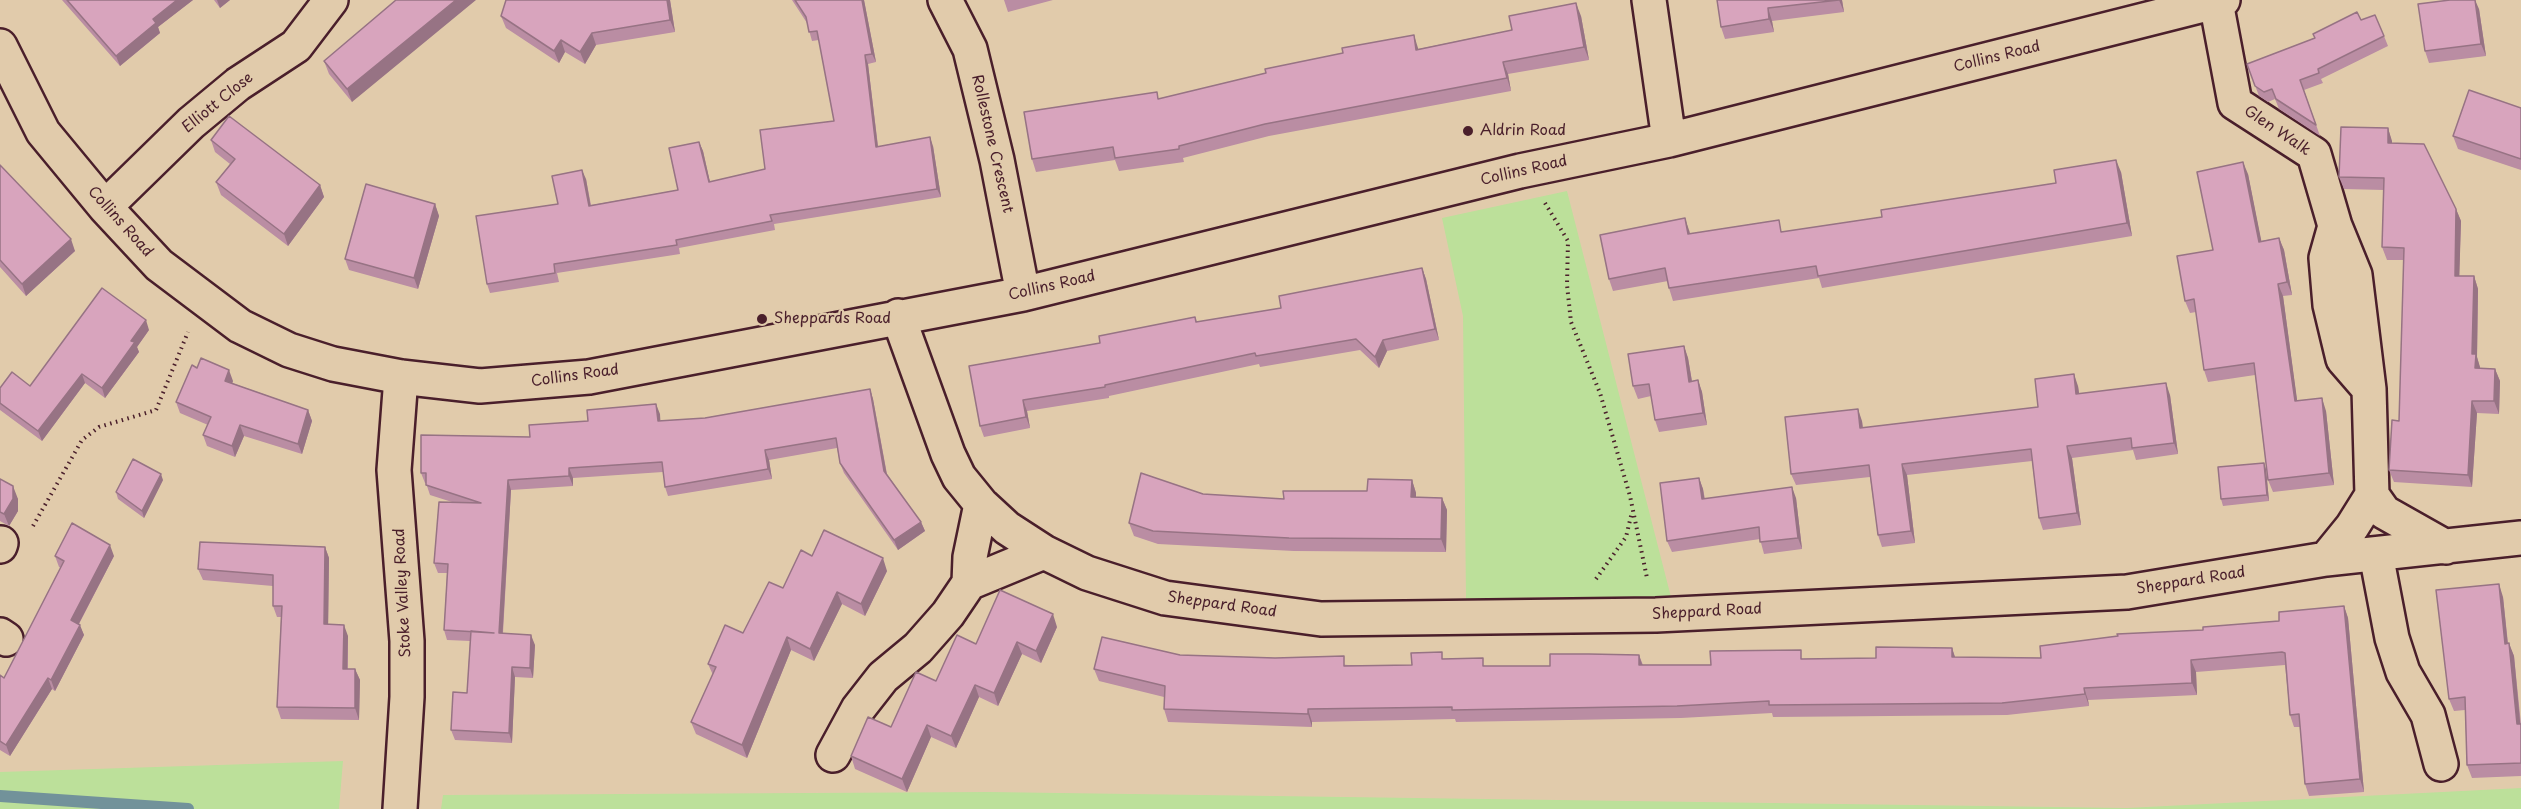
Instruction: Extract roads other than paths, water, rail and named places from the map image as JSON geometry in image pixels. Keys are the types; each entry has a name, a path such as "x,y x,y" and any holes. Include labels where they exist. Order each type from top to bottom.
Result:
{"street":[{"name":"Elliott Close","path":"105,207 191,123 238,84 296,45 331,0"},
{"name":"Rollestone Crescent","path":"945,0 970,49 997,160 1023,294"},
{"path":"1650,0 1669,140"},
{"name":"Collins Road","path":"0,46 43,132 105,207 159,265 240,326 289,350 333,364 401,376 480,386 589,376 1023,294 1520,171 1669,140 2219,1"},
{"name":"Glen Walk","path":"2219,1 2235,103 2314,154 2336,226 2355,274 2369,388 2372,495"},
{"name":"Sheppard Road","path":"898,316 948,454 959,477 981,504 1007,528 1044,552 1087,573 1165,598 1321,619 1656,615 2127,592 2326,559 2521,538"},
{"name":"Stoke Valley Road","path":"400,809 407,697 406,641 394,470 401,376"},
{"path":"2326,559 2352,526 2372,495 2384,512 2446,547"},
{"path":"833,755 858,709 883,677 918,648 948,614 969,583 970,557 981,504"},
{"path":"969,583 1044,552"},
{"path":"2376,554 2392,638 2403,672 2428,715 2441,764"}],"waterway":[{"path":"0,796 188,809"}],"place":[{"name":"Aldrin Road","path":"1468,131"},
{"name":"Sheppards Road","path":"762,319"}]}
